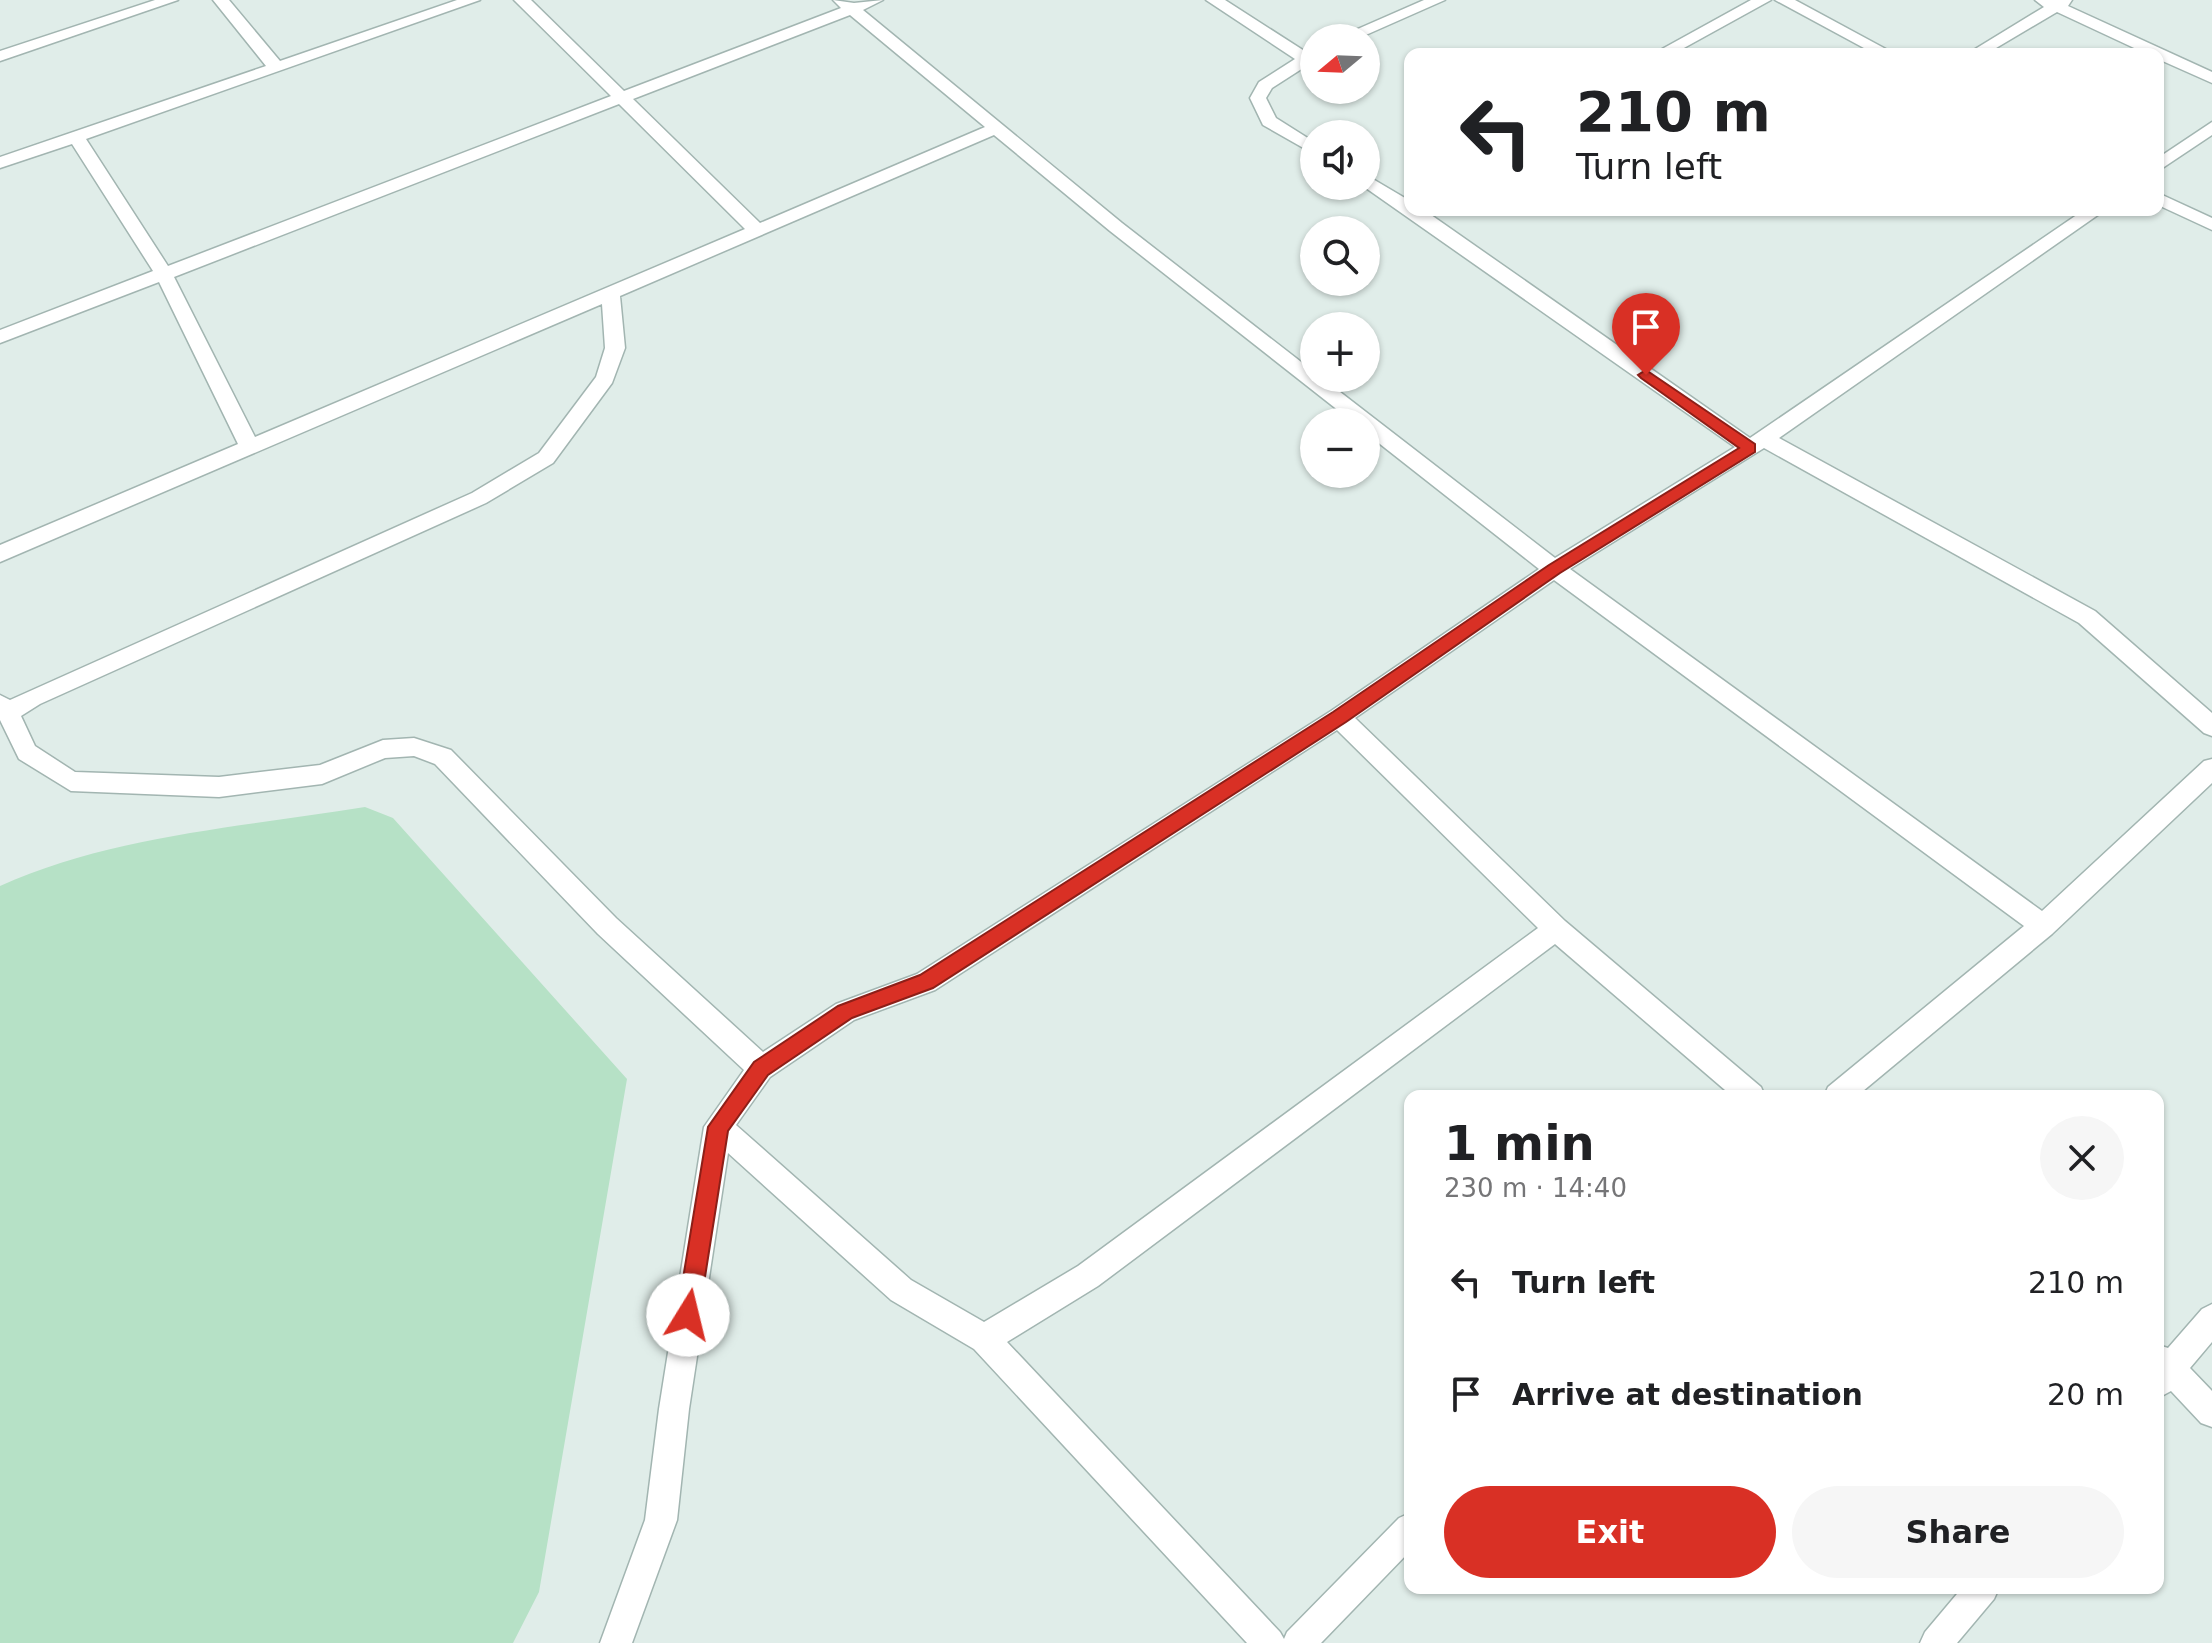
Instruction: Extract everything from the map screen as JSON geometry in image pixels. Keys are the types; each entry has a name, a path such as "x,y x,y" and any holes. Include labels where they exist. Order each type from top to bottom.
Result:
{"street":[{"path":"0,56 170,0"},
{"path":"221,0 276,67"},
{"path":"0,163 472,0"},
{"path":"522,0 756,229"},
{"path":"0,337 621,99 847,4 875,0"},
{"path":"1214,0 1300,50"},
{"path":"1379,24 1437,0"},
{"path":"1672,48 1763,0"},
{"path":"1783,0 1875,48"},
{"path":"1984,48 2056,2 2150,48"},
{"path":"847,4 1116,227 1554,569 2043,926"},
{"path":"2164,55 2212,78"},
{"path":"1300,62 1265,85 1258,98 1269,121 1300,140"},
{"path":"2164,162 2212,127"},
{"path":"0,554 997,128"},
{"path":"76,137 163,272 250,448"},
{"path":"1380,189 1404,205"},
{"path":"1392,196 1404,190"},
{"path":"2164,201 2212,225"},
{"path":"1420,216 1757,443 2087,617 2212,727"},
{"path":"616,1643 661,1520 674,1409 718,1127 761,1068 845,1012 926,982 1339,717 1554,569 1757,443 2087,216"},
{"path":"610,292 615,348 605,378 546,458 479,498 4,708 27,752 71,781 219,787 322,774 383,749 414,747 443,757 597,917 761,1068"},
{"path":"1339,717 1556,929 1745,1090"},
{"path":"1847,1090 2043,926 2207,782"},
{"path":"984,1339 1088,1276 1556,929"},
{"path":"718,1127 901,1290 984,1339 1269,1643"},
{"path":"2164,1367 2212,1319"},
{"path":"2164,1371 2212,1412"},
{"path":"1298,1643 1404,1535"},
{"path":"1936,1643 1978,1594"}],"green space":[{"path":"365,807 393,818 627,1079 539,1592 513,1643 0,1643 0,886 43,869 133,844"}],"route":[{"path":"688,1315 718,1127 761,1068 845,1012 926,982 1339,717 1554,569 1750,448 1646,375"}]}
